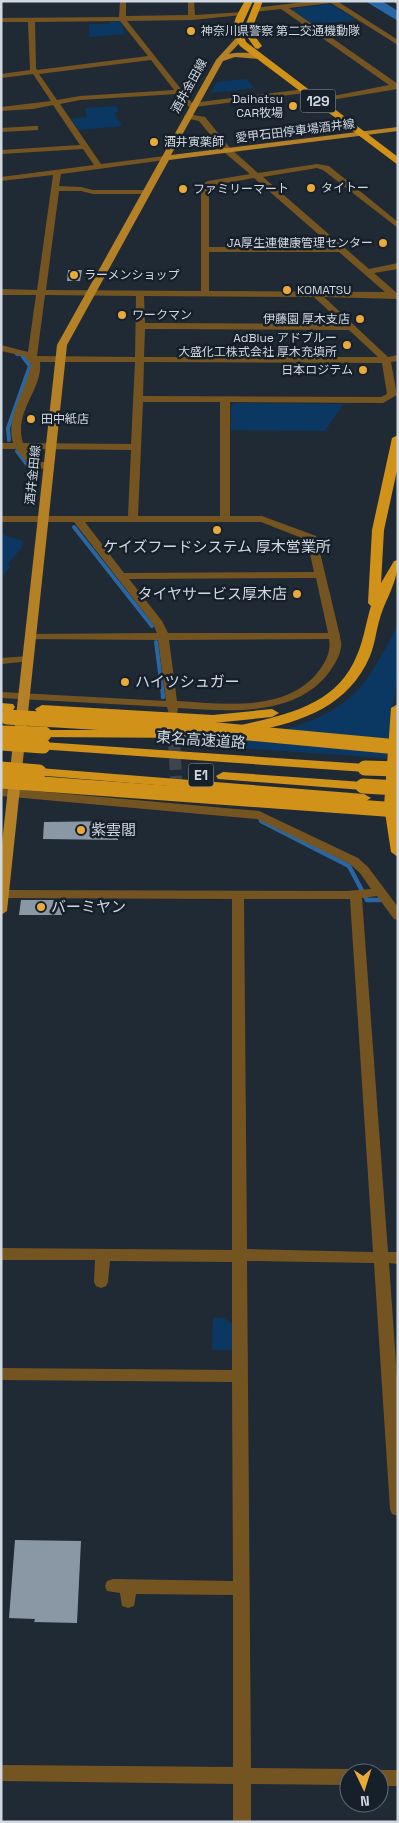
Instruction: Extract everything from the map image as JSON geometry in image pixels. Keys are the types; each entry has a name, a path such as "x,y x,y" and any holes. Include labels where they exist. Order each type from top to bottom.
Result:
{"highway":[{"path":"239,39 235,26 249,1"},
{"path":"247,31 259,1"},
{"name":"129","path":"247,31 258,46 328,99 398,162"},
{"name":"129","path":"239,39 305,91 398,154"},
{"path":"373,619 378,530 398,438"},
{"path":"1,733 43,740 238,730 281,721 320,706 340,692 358,670 383,590 398,564"},
{"path":"4,712 42,709 213,719 277,712 304,704 338,684 354,666 368,642"},
{"path":"398,708 391,806 398,852"},
{"path":"4,712 398,747"},
{"name":"東名高速道路","path":"1,743 43,740 365,768 398,769"},
{"path":"1,762 39,768 398,800"},
{"path":"1,769 39,768"},
{"path":"1,781 360,797 398,788"},
{"path":"360,797 398,811"}],"main road":[{"name":"酒井金田線","path":"1,911 50,447 60,359 66,334 220,60 247,31"},
{"path":"220,60 235,55 260,57"},
{"name":"愛甲石田停車場酒井線","path":"165,158 398,129"}],"street":[{"path":"191,1 192,18"},
{"path":"254,10 332,1 398,43"},
{"path":"121,2 122,19 179,92 193,106 305,91"},
{"path":"284,8 397,86"},
{"path":"1,20 192,18 242,13"},
{"path":"31,20 32,68 99,167"},
{"path":"1,76 153,58"},
{"path":"328,99 397,86"},
{"path":"1,109 56,103 80,98 179,92"},
{"path":"188,116 202,119 228,151 396,297"},
{"path":"1,130 30,129"},
{"path":"1,152 85,147"},
{"path":"1,179 165,158"},
{"path":"204,294 205,185 208,182 317,166 326,168 398,226"},
{"path":"32,359 57,172"},
{"path":"55,188 81,188 93,192 146,192"},
{"path":"205,250 341,249"},
{"path":"368,272 398,266"},
{"path":"1,292 396,297"},
{"path":"133,518 141,326 140,293"},
{"path":"137,399 383,400 392,395 386,360 316,295"},
{"path":"141,326 351,327"},
{"path":"1,348 19,351 36,363 35,373 16,419 16,434 19,446 33,465 48,465"},
{"path":"32,359 386,360 398,358"},
{"path":"225,400 226,518"},
{"path":"1,446 135,447"},
{"path":"1,519 262,519 312,538 322,575 336,646 333,660 322,675 304,691 280,700 252,706 172,708 1,695"},
{"path":"77,519 151,611 163,635 172,708"},
{"path":"123,576 322,575"},
{"path":"30,637 163,635 335,636"},
{"path":"1,660 28,658"},
{"path":"1,792 177,802 259,815 354,861 366,893 381,1256 398,1508"},
{"path":"2,894 238,895 366,893 398,916"},
{"path":"238,895 242,1822"},
{"path":"1,1254 381,1256 398,1258"},
{"path":"101,1282 103,1255"},
{"path":"1,1374 240,1376"},
{"path":"123,1591 241,1588"},
{"path":"1,1773 339,1777"}],"shaded area":[{"path":"327,4 355,19 315,27 292,11 294,9"},
{"path":"110,21 121,22 125,34 89,37 89,24 110,24"},
{"path":"246,79 254,88 211,93 217,82"},
{"path":"116,106 118,112 114,113 122,126 79,130 71,119 87,117 85,108"},
{"path":"237,403 343,404 325,431 231,430 231,406"},
{"path":"1,534 23,541 22,547 7,565 11,566 1,578"},
{"path":"398,625 398,668 386,758 178,744 178,741 227,738 278,731 302,724 325,714 345,701 363,684"},
{"path":"213,1318 224,1318 232,1324 232,1350 212,1350"}],"building":[{"name":"ラーメンショップ","path":"68,270 82,270 80,281 67,281"},
{"name":"紫雲閣","path":"119,821 118,840 43,839 44,822"},
{"name":"バーミヤン","path":"21,900 63,900 62,915 19,915"},
{"path":"15,1540 81,1541 77,1623 34,1622 35,1619 9,1618"}],"waterway":[{"path":"372,1 398,17"},
{"path":"9,440 8,428 30,366 21,354 17,354"},
{"path":"17,451 32,471"},
{"path":"74,527 152,626"},
{"path":"156,642 163,696"},
{"path":"261,821 349,866 367,900 380,900"}],"tunnel":[{"path":"173,722 177,794"}],"place":[{"name":"神奈川県警察 第二交通機動隊","path":"191,31"},
{"name":"Daihatsu CAR牧場","path":"293,106"},
{"name":"酒井寅薬師","path":"154,142"},
{"name":"タイトー","path":"311,188"},
{"name":"ファミリーマート","path":"183,189"},
{"name":"JA厚生連健康管理センター","path":"383,243"},
{"name":"ラーメンショップ","path":"74,275"},
{"name":"KOMATSU","path":"287,290"},
{"name":"ワークマン","path":"122,315"},
{"name":"伊藤園 厚木支店","path":"360,319"},
{"name":"AdBlue アドブルー 大盛化工株式会社 厚木充填所","path":"347,345"},
{"name":"日本ロジテム","path":"363,370"},
{"name":"田中紙店","path":"31,419"},
{"name":"ケイズフードシステム 厚木営業所","path":"217,530"},
{"name":"タイヤサービス厚木店","path":"297,594"},
{"name":"ハイツシュガー","path":"125,682"},
{"name":"紫雲閣","path":"81,830"},
{"name":"バーミヤン","path":"41,907"}]}
